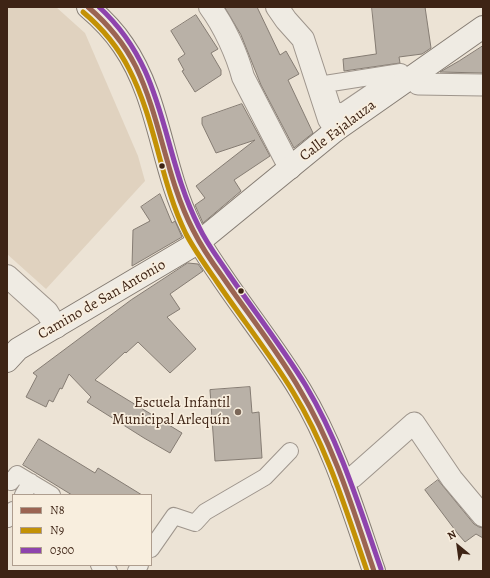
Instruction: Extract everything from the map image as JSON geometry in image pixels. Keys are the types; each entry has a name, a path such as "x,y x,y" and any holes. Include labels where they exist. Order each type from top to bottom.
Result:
{"main road":[{"path":"88,7 123,44 140,77 154,113 181,203 188,222 199,242 300,390 322,431 342,481 374,571"},
{"path":"210,7 217,16 240,63 243,77 290,168"},
{"path":"277,7 286,20 303,39 323,91 328,119 336,130"},
{"name":"Calle Fajalauza","path":"199,242 336,130 483,27"},
{"name":"Camino de San Antonio","path":"7,361 18,350 199,242"},
{"path":"7,276 47,312 56,327"}],"street":[{"path":"413,76 418,84 483,85"},
{"path":"342,481 353,477 414,423 452,479 483,516"},
{"path":"152,548 174,516 195,523 205,512 265,477 290,451"},
{"path":"7,480 11,482 17,474 27,489 50,494"}],"shaded area":[{"path":"7,7 56,7 85,33 138,156 145,181 46,289 7,254"}],"building":[{"path":"225,7 257,7 280,55 286,51 299,74 288,80 313,133 294,148 261,85 241,35"},
{"path":"372,7 425,7 431,48 422,54 399,57 400,63 344,71 343,59 376,54"},
{"path":"196,15 218,49 211,53 221,70 221,75 195,92 182,71 184,70 178,59 185,54 171,31"},
{"path":"483,46 483,73 440,72 459,61"},
{"path":"242,104 270,156 234,180 241,191 203,223 195,205 205,198 196,186 255,140 216,153 202,124 202,118"},
{"path":"160,194 172,223 175,221 182,237 132,266 133,230 150,221 141,207"},
{"path":"188,263 198,264 203,271 170,294 180,309 167,317 196,349 170,373 138,342 95,380 182,433 170,453 87,402 91,397 69,374 62,389 60,388 53,402 49,400 46,407 26,397 37,376 33,373 131,300"},
{"path":"250,387 252,413 259,412 262,458 215,461 210,390"},
{"path":"39,439 95,473 98,468 140,494 70,494 23,465"},
{"path":"438,480 474,524 483,528 483,538 476,534 465,542 458,534 425,490"}],"transit line":[{"name":"N8","path":"88,7 115,34 136,67 152,107 176,190 196,236 214,265 282,361 312,411 342,478 374,571"},
{"name":"0300","path":"99,7 122,31 138,57 151,84 186,198 202,233 287,357 318,408 339,452 357,498 381,569"},
{"name":"N9","path":"83,12 109,38 129,69 146,109 170,193 177,214 189,240 226,296 275,364 305,413 335,479 367,571"}],"place":[{"name":"Escuela Infantil Municipal Arlequín","path":"238,412"}]}
